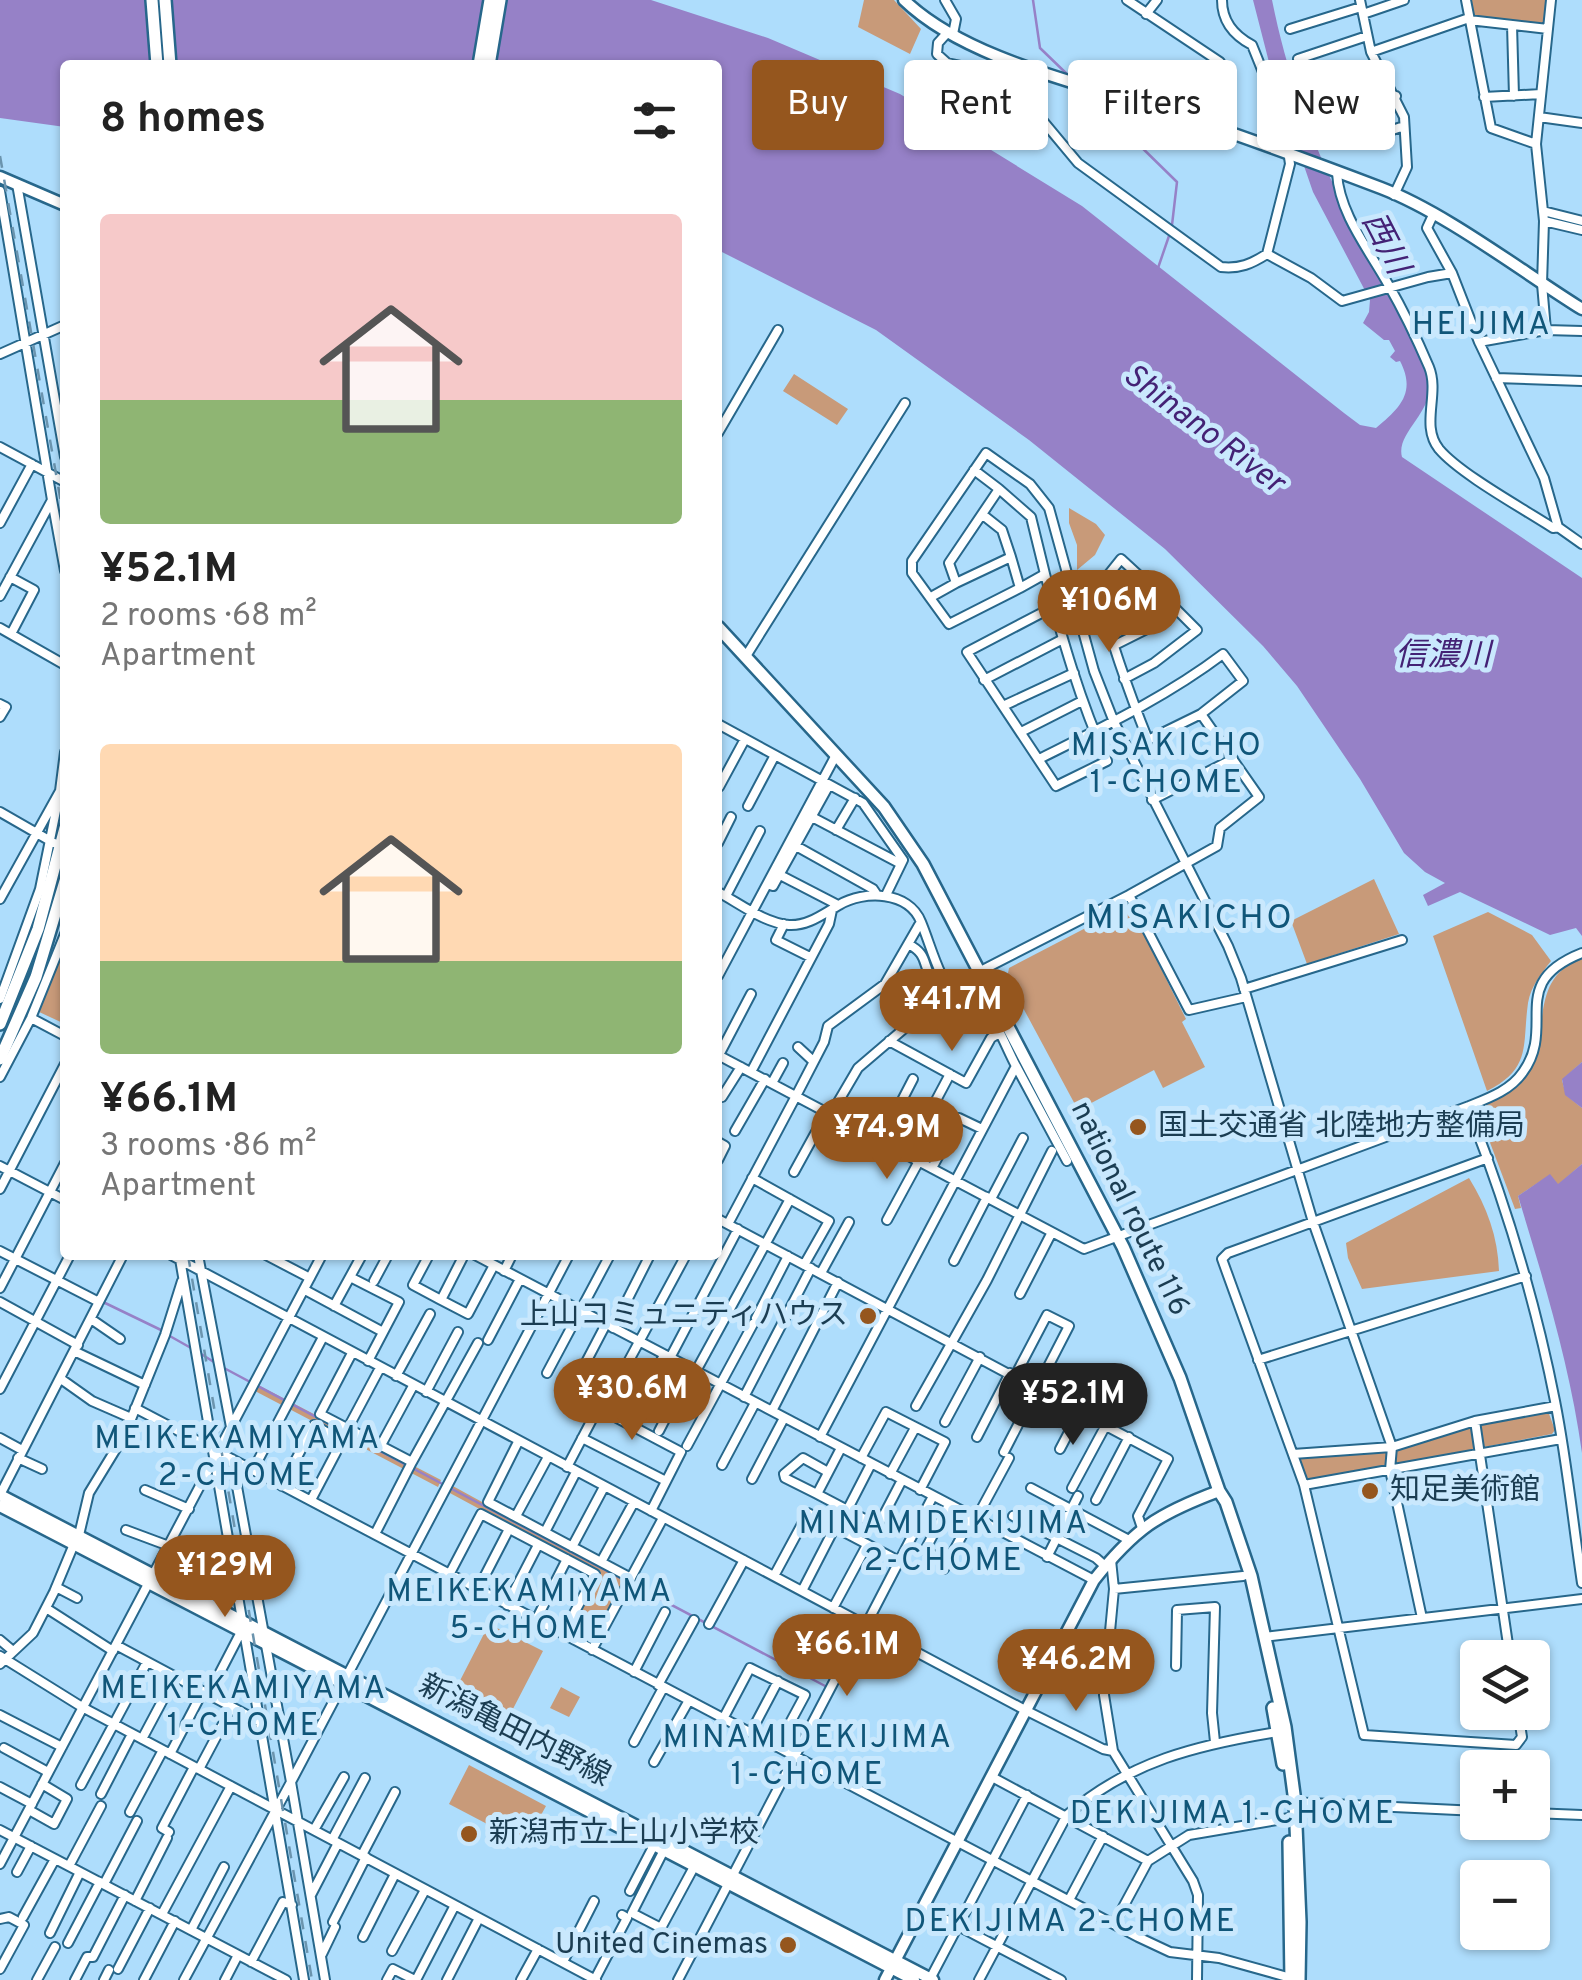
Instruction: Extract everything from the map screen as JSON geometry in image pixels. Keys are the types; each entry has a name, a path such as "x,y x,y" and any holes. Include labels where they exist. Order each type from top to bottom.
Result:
{"highway":[{"path":"152,0 157,60"},
{"path":"164,0 170,60"},
{"path":"480,60 490,0"},
{"path":"490,60 500,0"},
{"name":"national route 116","path":"722,632 884,807 923,864 1117,1235 1180,1378 1251,1576 1292,1802 1289,1818 1293,1979"},
{"path":"0,1024 38,929 60,847"},
{"path":"0,1059 36,977 60,898"},
{"name":"national route 116","path":"1219,1492 1219,1504 1262,1638 1285,1726 1292,1802 1293,1979"}],"main road":[{"path":"904,0 920,15 978,49 1242,136 1394,194 1582,309"},
{"path":"0,177 60,203"},
{"path":"885,1980 1094,1580 1142,1528 1178,1506 1219,1492"},
{"name":"新潟亀田内野線","path":"0,1495 76,1539 894,1964"},
{"name":"新潟亀田内野線","path":"0,1506 76,1539"},
{"name":"新潟亀田内野線","path":"345,1678 694,1866 731,1879"},
{"path":"894,1964 932,1979"},
{"path":"894,1964 914,1980"}],"street":[{"path":"945,0 956,20 937,54 947,63 999,74 1013,85 1078,162 1220,267 1234,268 1246,267 1267,254 1290,156 1284,124 1252,45 1239,38 1226,23 1222,0"},
{"path":"1127,0 1217,60"},
{"path":"1146,14 1156,0"},
{"path":"1290,29 1361,7 1404,0"},
{"path":"1466,0 1490,128 1536,144"},
{"path":"1546,330 1542,284 1544,216 1536,144 1551,0"},
{"path":"1361,7 1374,60"},
{"path":"1371,52 1469,19 1548,30"},
{"path":"1512,25 1514,96"},
{"path":"1298,59 1367,36"},
{"path":"1484,98 1541,94"},
{"path":"1394,194 1407,167 1404,117 1396,96"},
{"path":"1539,117 1582,123"},
{"path":"1395,129 1404,126"},
{"path":"1334,172 1347,210 1431,372 1430,434 1440,450 1492,489 1582,544"},
{"path":"16,184 60,428"},
{"path":"0,191 60,544"},
{"path":"1544,216 1581,221 1582,208"},
{"path":"1433,215 1427,228 1452,274 1479,342 1544,478 1558,527"},
{"path":"1544,216 1582,230"},
{"path":"1267,254 1311,278 1342,301 1452,274"},
{"path":"0,354 60,327"},
{"path":"722,426 778,330"},
{"path":"1479,342 1546,330 1582,331"},
{"path":"1496,378 1582,381"},
{"path":"746,656 905,403"},
{"path":"0,447 60,479"},
{"path":"1045,574 949,624 912,572 912,561 986,453 1030,484 1050,508 1094,671 1114,722 1228,946 1313,1222 1392,1447 1390,1470 1422,1618"},
{"path":"0,522 32,464"},
{"path":"974,470 1031,517 1045,574 1054,606 1063,639 1082,701 1107,761 1056,786 967,652 1054,606 1097,589 1122,559 1148,583 1104,614"},
{"path":"956,582 949,563 999,489"},
{"path":"0,596 52,500"},
{"path":"982,515 1002,530 1020,588"},
{"path":"930,598 1011,556"},
{"path":"10,577 34,590 11,634"},
{"path":"1040,759 1114,722 1136,710 1180,686 1224,654 1243,681 1200,714 1148,740 1136,710 1124,679 1097,589"},
{"path":"1114,646 1149,628 1174,607 1197,630 1154,663 1124,679"},
{"path":"0,628 60,663"},
{"path":"984,680 1063,639"},
{"path":"1003,706 1074,673"},
{"path":"1020,732 1082,701"},
{"path":"0,704 6,707 0,717"},
{"path":"796,846 911,908 921,921 924,936 946,980 961,981 1217,846 1220,828 1259,798 1200,714"},
{"path":"722,727 864,804 903,860 881,895"},
{"path":"722,781 745,738"},
{"path":"767,884 774,886 812,817 836,754"},
{"path":"748,806 775,755"},
{"path":"1152,800 1233,759"},
{"path":"722,968 826,783"},
{"path":"0,899 60,792"},
{"path":"0,1000 26,936 53,843 60,792"},
{"path":"836,830 855,798"},
{"path":"0,812 53,843"},
{"path":"722,835 731,817"},
{"path":"812,817 901,864"},
{"path":"722,890 760,831"},
{"path":"780,874 835,908"},
{"path":"722,894 784,924 807,923 861,896 881,895"},
{"path":"1129,895 1189,1010 1402,940"},
{"path":"752,1072 835,908"},
{"path":"728,1224 824,1042 828,1026 885,984 921,921"},
{"path":"784,924 776,940 810,958"},
{"path":"908,944 923,954 930,974 947,992 978,998 1067,1160"},
{"path":"0,1077 31,1018 60,946"},
{"path":"722,1057 1084,1249 1485,1100 1507,1088 1524,1072 1534,1051 1536,1001 1544,979 1559,963 1582,953"},
{"path":"794,1172 858,1068 947,992"},
{"path":"722,1048 752,994"},
{"path":"31,1018 60,1033"},
{"path":"889,1042 966,1083 991,1038 999,1034"},
{"path":"798,1047 812,1060"},
{"path":"735,1132 783,1063"},
{"path":"820,1437 1016,1066"},
{"path":"722,1097 741,1067"},
{"path":"0,1190 60,1074"},
{"path":"907,1155 950,1074"},
{"path":"881,1141 912,1079"},
{"path":"1472,1115 1526,1276 1556,1406 1582,1584"},
{"path":"932,1168 959,1118 982,1129"},
{"path":"954,1261 1023,1138"},
{"path":"916,1406 1052,1151"},
{"path":"1488,1158 1222,1258 1304,1486 1364,1735 1516,1746 1522,1737 1521,1730"},
{"path":"887,1220 919,1162"},
{"path":"0,1166 60,1198"},
{"path":"0,1288 60,1171"},
{"path":"744,1397 829,1220 752,1178"},
{"path":"659,1430 790,1200"},
{"path":"722,1221 1168,1459 1138,1516 1142,1528"},
{"path":"821,1274 849,1222"},
{"path":"722,1258 738,1230"},
{"path":"1020,1294 1052,1232"},
{"path":"0,1252 99,1302"},
{"path":"686,1446 788,1256"},
{"path":"0,1388 67,1260"},
{"path":"0,1495 120,1260"},
{"path":"178,1260 216,1454 304,1980"},
{"path":"182,1260 865,1625 1113,1751"},
{"path":"5,1657 33,1632 46,1608 76,1539 94,1482 114,1454 133,1413 166,1334 183,1277 194,1260"},
{"path":"199,1260 232,1427"},
{"path":"278,1260 310,1278"},
{"path":"0,1864 319,1260"},
{"path":"334,1306 359,1260"},
{"path":"374,1281 385,1260"},
{"path":"426,1260 413,1285 468,1314 494,1266"},
{"path":"440,1300 461,1260"},
{"path":"484,1260 1094,1580"},
{"path":"504,1271 510,1260"},
{"path":"184,1980 565,1260"},
{"path":"547,1373 607,1260"},
{"path":"574,1387 647,1260"},
{"path":"606,1403 683,1260"},
{"path":"632,1416 721,1260"},
{"path":"1258,1360 1526,1276"},
{"path":"350,1278 399,1302 368,1361"},
{"path":"488,1340 520,1279"},
{"path":"772,1411 838,1282"},
{"path":"304,1290 383,1332"},
{"path":"0,1302 145,1385"},
{"path":"396,1376 430,1314"},
{"path":"944,1569 974,1518 1069,1326 1047,1315 976,1437"},
{"path":"90,1319 120,1339"},
{"path":"426,1392 458,1332"},
{"path":"253,1470 323,1337"},
{"path":"375,1534 478,1343"},
{"path":"282,1486 352,1353"},
{"path":"946,1422 980,1357"},
{"path":"348,1428 380,1368"},
{"path":"60,1379 92,1400 133,1413 232,1459 722,1720 1170,1952 1196,1954 1263,1976 1293,1979"},
{"path":"381,1445 413,1386"},
{"path":"722,1465 755,1402"},
{"path":"1292,1454 1392,1447 1475,1421 1556,1406"},
{"path":"567,1467 598,1408 681,1452 650,1511"},
{"path":"1060,1449 1080,1411"},
{"path":"861,1458 886,1412 945,1442 920,1490"},
{"path":"320,1414 412,1462"},
{"path":"752,1479 784,1418"},
{"path":"1475,1421 1507,1640"},
{"path":"1047,1557 1106,1425"},
{"path":"310,1500 342,1441 314,1426"},
{"path":"890,1474 915,1428"},
{"path":"1096,1500 1129,1437"},
{"path":"0,1438 42,1469"},
{"path":"582,1438 666,1481"},
{"path":"1304,1486 1561,1439"},
{"path":"518,1442 488,1502 601,1562 628,1582"},
{"path":"816,1494 841,1448"},
{"path":"516,1516 548,1457"},
{"path":"828,1472 803,1458 784,1474 785,1478 878,1526 902,1480"},
{"path":"232,1459 325,1980"},
{"path":"802,1591 871,1464"},
{"path":"544,1532 576,1472"},
{"path":"572,1547 604,1486"},
{"path":"1031,1488 1128,1540"},
{"path":"145,1490 189,1509"},
{"path":"678,1980 933,1496"},
{"path":"601,1562 634,1502"},
{"path":"935,1556 925,1550 949,1505"},
{"path":"774,1576 808,1512 899,1561"},
{"path":"449,1575 481,1514 596,1574 562,1634"},
{"path":"1013,1516 1108,1563 1114,1589 1104,1696 1113,1751 1194,1880 1198,1896 1196,1980"},
{"path":"592,1650 664,1518"},
{"path":"478,1589 508,1529"},
{"path":"126,1530 169,1546"},
{"path":"507,1605 538,1545"},
{"path":"833,1608 867,1545"},
{"path":"536,1620 568,1560"},
{"path":"709,1624 744,1560"},
{"path":"1114,1589 1243,1576"},
{"path":"56,1587 76,1598"},
{"path":"1262,1638 1582,1600"},
{"path":"46,1608 114,1648 260,1722"},
{"path":"1176,1666 1177,1610 1215,1608 1215,1742"},
{"path":"634,1672 665,1612"},
{"path":"634,1742 694,1620"},
{"path":"215,1682 244,1627"},
{"path":"0,1640 5,1657 82,1707 596,1980 627,1918 622,1915"},
{"path":"81,1786 146,1662"},
{"path":"722,1720 750,1668 778,1681 805,1695 776,1747"},
{"path":"142,1739 175,1677"},
{"path":"751,1732 778,1681"},
{"path":"130,1812 204,1692"},
{"path":"654,1762 688,1702"},
{"path":"135,1901 168,1835 162,1828 232,1707"},
{"path":"0,1715 62,1747"},
{"path":"978,1980 1067,1816 1125,1773 1215,1742 1277,1732"},
{"path":"101,1794 132,1734"},
{"path":"4,1748 48,1772"},
{"path":"314,1830 344,1777"},
{"path":"992,1777 1148,1861"},
{"path":"311,1895 365,1778"},
{"path":"0,1787 54,1824 68,1799 42,1784"},
{"path":"162,1914 230,1786"},
{"path":"321,1955 396,1792"},
{"path":"932,1979 1026,1795"},
{"path":"1292,1802 1460,1810"},
{"path":"69,1866 100,1806"},
{"path":"1550,1814 1582,1815"},
{"path":"1114,1924 1148,1861 1189,1835 1289,1818"},
{"path":"68,1943 137,1821"},
{"path":"0,1830 286,1980"},
{"path":"1069,1900 1103,1836"},
{"path":"18,1872 30,1846"},
{"path":"659,1847 632,1912 660,1928 694,1866"},
{"path":"630,1891 659,1847"},
{"path":"23,1917 54,1858"},
{"path":"191,1930 224,1867"},
{"path":"50,1933 80,1872"},
{"path":"363,1938 395,1874"},
{"path":"392,1951 426,1890"},
{"path":"75,1980 87,1956 93,1957 125,1895"},
{"path":"563,1962 594,1901"},
{"path":"251,1962 284,1902 292,1905"},
{"path":"387,1980 393,1969 416,1980 455,1905"},
{"path":"104,1980 150,1908"},
{"path":"924,1908 1061,1980"},
{"path":"0,1919 9,1917 24,1925 0,1969"},
{"path":"447,1980 479,1918"},
{"path":"144,1980 175,1922"},
{"path":"37,1980 55,1947"},
{"path":"521,1980 538,1949"},
{"path":"225,1980 238,1955"},
{"path":"257,1980 263,1968"}],"shaded area":[{"path":"864,0 894,0 921,29 910,54 858,27"},
{"path":"1469,0 1548,0 1546,23 1542,26 1476,19"},
{"path":"794,374 848,409 837,425 783,391"},
{"path":"1069,508 1096,524 1105,535 1095,555 1077,570 1077,545 1069,523"},
{"path":"1374,879 1399,934 1307,964 1291,921"},
{"path":"1126,907 1131,908 1186,1019 1182,1022 1205,1067 1163,1088 1154,1070 1078,1110 1007,978 1009,968"},
{"path":"1488,912 1532,935 1551,961 1529,997 1518,1064 1512,1074 1487,1091 1433,936"},
{"path":"60,953 60,1022 37,1011"},
{"path":"1582,959 1582,1062 1562,1080 1566,1095 1582,1108 1582,1164 1558,1185 1550,1175 1518,1196 1521,1208 1515,1209 1477,1108 1519,1085 1536,1052 1552,982 1564,969"},
{"path":"1469,1178 1490,1223 1499,1271 1362,1289 1348,1258 1346,1243"},
{"path":"258,1385 441,1480 438,1487 255,1391"},
{"path":"1548,1411 1555,1430 1552,1434 1307,1481 1299,1462 1301,1458"},
{"path":"451,1485 625,1580 590,1645 566,1634 598,1573 448,1492"},
{"path":"489,1624 543,1651 500,1734 447,1706"},
{"path":"561,1687 580,1697 569,1717 550,1708"},
{"path":"469,1765 546,1806 525,1844 449,1804"}],"water":[{"name":"信濃川","path":"0,0 651,0 768,38 820,60 752,60 752,150 884,150 884,87 900,94 904,96 904,150 991,150 1082,206 1344,413 1360,425 1376,428 1403,398 1405,372 1400,361 1390,357 1395,351 1389,340 1363,323 1370,300 1313,192 1299,150 1318,150 1428,369 1428,399 1405,438 1402,457 1582,578 1582,936 1576,928 1550,935 1460,892 1428,906 1423,895 1445,883 1404,853 1297,686 1263,646 1165,549 1029,440 876,330 722,252 722,60 60,60 60,126 0,118"},
{"name":"信濃川","path":"1253,0 1272,0 1287,60 1268,60"},
{"path":"1582,1062 1582,1108 1565,1095 1562,1079"},
{"path":"1582,1164 1582,1453 1563,1356 1518,1196 1550,1174 1558,1184"}],"waterway":[{"path":"1033,0 1040,48 1068,75"},
{"path":"1144,150 1177,182 1172,225"},
{"path":"1158,268 1170,233"},
{"path":"101,1301 161,1330"},
{"path":"168,1335 191,1348"},
{"path":"198,1352 217,1364"},
{"path":"224,1368 406,1465"},
{"path":"414,1469 827,1687"}],"railway":[{"path":"0,156 60,497"},
{"path":"189,1260 312,1980"}],"place":[{"name":"国土交通省 北陸地方整備局","path":"1138,1127"},
{"name":"上山コミュニティハウス","path":"868,1316"},
{"name":"知足美術館","path":"1370,1491"},
{"name":"新潟市立上山小学校","path":"469,1834"},
{"name":"United Cinemas","path":"788,1945"}],"district":[{"name":"HEIJIMA","path":"1482,326"},
{"name":"MISAKICHO 1-CHOME","path":"1167,766"},
{"name":"MISAKICHO","path":"1190,919"},
{"name":"MEIKEKAMIYAMA 2-CHOME","path":"238,1458"},
{"name":"MINAMIDEKIJIMA 2-CHOME","path":"944,1544"},
{"name":"MEIKEKAMIYAMA 5-CHOME","path":"530,1612"},
{"name":"MEIKEKAMIYAMA 1-CHOME","path":"244,1708"},
{"name":"MINAMIDEKIJIMA 1-CHOME","path":"808,1758"},
{"name":"DEKIJIMA 1-CHOME","path":"1233,1815"},
{"name":"DEKIJIMA 2-CHOME","path":"1071,1923"}],"water label":[{"name":"西川","path":"1384,244"},
{"name":"Shinano River","path":"1203,430"}]}
